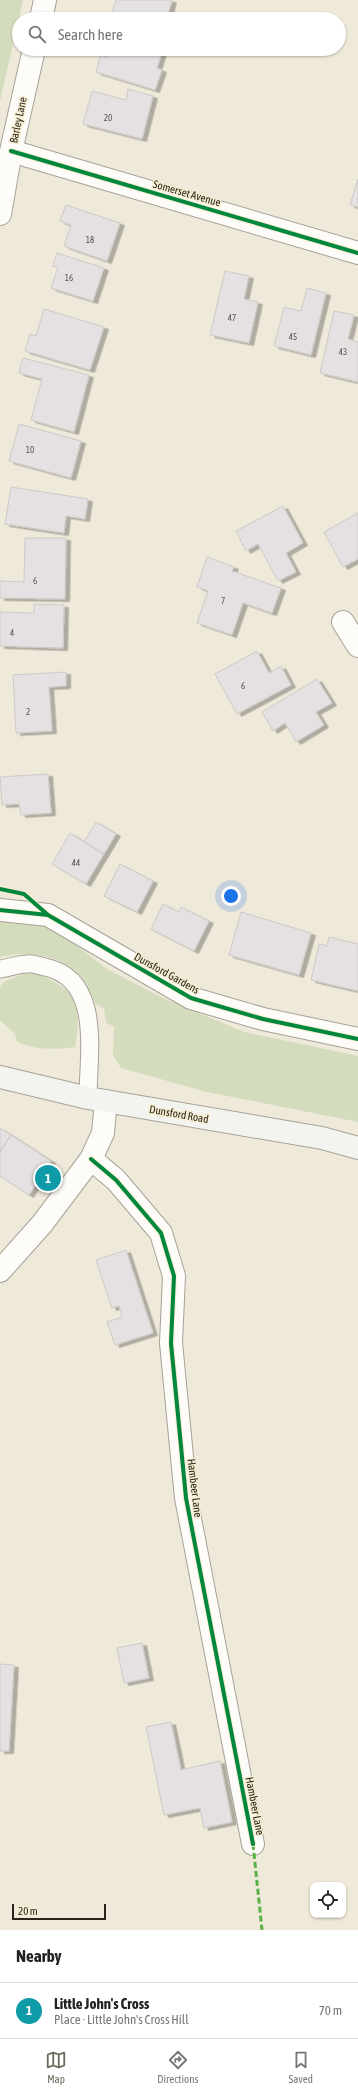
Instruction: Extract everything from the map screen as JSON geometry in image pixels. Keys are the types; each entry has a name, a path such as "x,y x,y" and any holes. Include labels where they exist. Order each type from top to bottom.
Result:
{"main road":[{"name":"Dunsford Road","path":"0,1077 97,1100 322,1138 358,1148"}],"street":[{"path":"42,12 45,0"},
{"name":"Barley Lane","path":"0,214 4,179 32,56"},
{"name":"Somerset Avenue","path":"11,151 358,253"},
{"path":"343,622 358,646"},
{"name":"Dunsford Gardens","path":"0,910 48,915 191,998 263,1019 358,1039"},
{"path":"0,1271 42,1224 91,1159 103,1134 97,1100"},
{"name":"Hambeer Lane","path":"91,1159 116,1180 161,1234 174,1276 171,1343 186,1498 253,1844"}],"lane":[{"path":"0,970 28,963 56,969 75,983 87,1008 97,1100"}],"green space":[{"path":"0,0 23,0 20,12 12,12 12,48 0,101"},
{"path":"0,917 18,918 57,930 107,969 163,998 244,1032 358,1056 358,1122 207,1092 121,1068 113,1055 114,1027 106,1022 104,1008 95,1004 84,980 67,965 45,956 19,954 0,957"},
{"path":"35,973 60,985 68,992 73,1000 77,1008 78,1019 75,1047 46,1049 32,1047 17,1042 15,1034 0,1020 0,988 3,982 23,974"}],"building":[{"path":"116,0 172,0 169,12 112,12"},
{"path":"101,56 161,56 157,68 162,70 155,90 96,72"},
{"path":"128,89 153,96 142,139 83,124 92,91 126,100"},
{"path":"358,179 358,207 350,205"},
{"path":"66,205 120,223 107,261 64,246 71,225 60,221"},
{"path":"57,253 104,268 93,301 51,288 58,267 53,266"},
{"path":"225,271 249,276 244,299 258,302 249,343 210,335"},
{"path":"307,288 326,293 311,355 274,346 284,307 301,311"},
{"path":"44,309 104,327 90,370 25,351 30,334 36,336"},
{"path":"334,311 354,315 348,339 358,342 358,382 320,373"},
{"path":"23,358 89,375 74,432 31,420 42,379 19,373"},
{"path":"19,424 81,441 71,478 9,461"},
{"path":"11,487 88,499 85,519 66,516 64,533 5,524"},
{"path":"283,506 303,543 286,553 296,572 278,581 258,544 246,551 236,531"},
{"path":"358,513 358,559 343,567 324,532"},
{"path":"25,538 66,538 65,599 0,598 0,581 24,582"},
{"path":"207,557 234,567 232,571 281,588 272,613 243,603 232,635 197,623 208,591 197,587"},
{"path":"34,604 64,605 63,648 0,646 0,612 34,613"},
{"path":"257,651 269,673 281,666 291,685 237,714 215,674"},
{"path":"66,672 66,686 49,687 52,731 16,733 13,675"},
{"path":"317,679 332,703 316,712 324,725 296,742 285,723 273,731 262,712"},
{"path":"48,774 51,813 21,815 19,804 2,805 0,777"},
{"path":"96,822 116,834 104,854 84,842"},
{"path":"70,833 104,854 86,884 52,864"},
{"path":"120,864 153,881 137,912 104,896"},
{"path":"163,904 179,912 181,907 209,921 194,951 151,929"},
{"path":"241,912 311,933 299,975 229,955"},
{"path":"329,937 358,944 358,991 311,980 319,944 327,946"},
{"path":"0,1128 11,1135 0,1152"},
{"path":"11,1135 51,1161 29,1195 0,1176 0,1152"},
{"path":"126,1250 153,1333 115,1345 107,1322 122,1317 119,1306 112,1308 96,1260"},
{"path":"142,1643 149,1678 124,1683 117,1648"},
{"path":"0,1664 14,1665 9,1751 0,1751"},
{"path":"171,1722 181,1770 220,1761 232,1822 204,1828 200,1808 164,1815 146,1727"}],"marked path":[{"path":"253,1844 262,1930"}],"cycle path":[{"path":"11,151 358,253"},
{"path":"0,889 24,894 48,915"},
{"path":"0,910 48,915 191,998 263,1019 358,1039"},
{"path":"91,1159 116,1180 161,1233 174,1276 171,1343 186,1498 253,1844"}],"place":[{"name":"Little John's Cross","path":"48,1178"}]}
